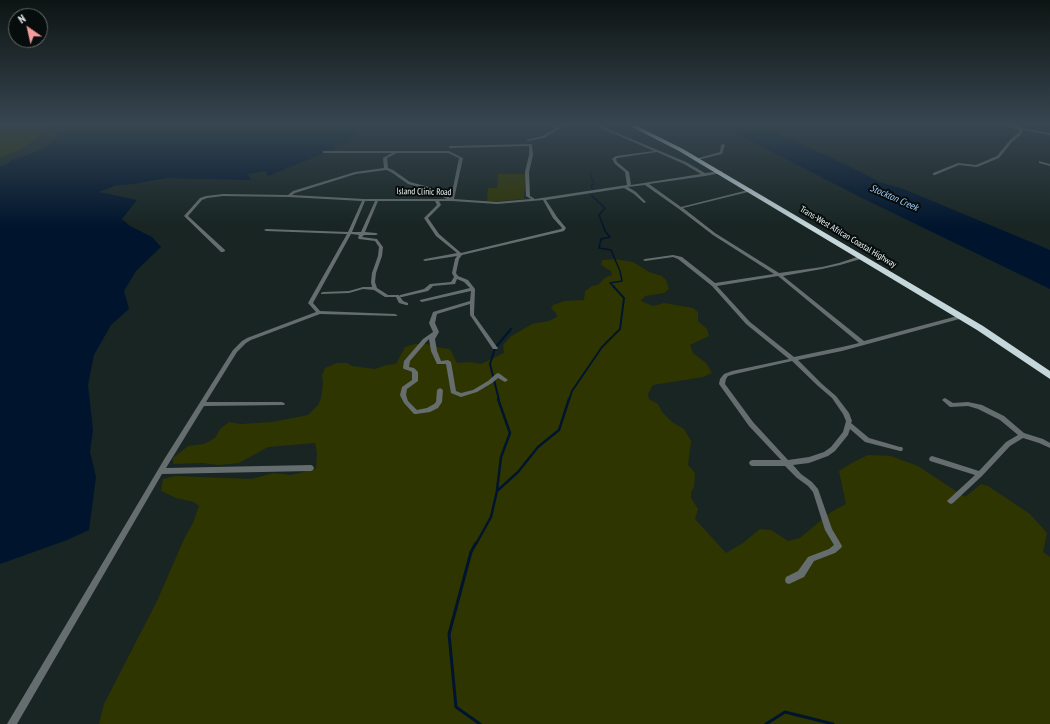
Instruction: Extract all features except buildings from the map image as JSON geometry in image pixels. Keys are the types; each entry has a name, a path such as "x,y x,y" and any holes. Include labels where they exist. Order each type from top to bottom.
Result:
{"highway":[{"name":"Trans-West African Coastal Highway","path":"697,159 862,256 1010,348 1050,376"}],"street":[{"path":"385,159 386,169"},
{"path":"289,196 294,192 356,173 386,169 392,171 410,183 428,188 452,200 461,159"},
{"path":"530,159 527,172 528,196 536,200"},
{"path":"614,159 616,163 627,172 627,186 643,199 644,202"},
{"path":"672,159 705,175"},
{"path":"934,174 959,164 976,166 992,159"},
{"path":"1040,162 1050,165"},
{"name":"Island Clinic Road","path":"223,251 186,216 201,199 215,195 289,196 364,200 452,200 497,203 544,199 720,172"},
{"path":"646,184 680,208 694,221 779,275 863,342"},
{"path":"680,208 751,190"},
{"path":"425,260 460,254 563,230 564,228 555,218 544,199"},
{"path":"319,312 310,303 349,234 364,200"},
{"path":"375,289 373,282 374,273 380,256 381,247 376,240 360,238 377,200"},
{"path":"436,200 439,205 426,218 437,235 460,254"},
{"path":"266,230 376,234"},
{"path":"402,296 426,290 432,285 453,283 456,277 454,272 456,259 460,254"},
{"path":"645,260 677,256 714,285 748,323 793,359 834,397 846,413 848,424 846,433 833,449 818,457 787,463 752,463"},
{"path":"714,285 840,264 862,256"},
{"path":"456,277 466,281 474,289 472,316 495,348"},
{"path":"323,293 349,292 363,288 375,289 387,296 397,296 401,302 406,304"},
{"path":"422,301 474,289"},
{"path":"436,332 432,322 435,313 473,302"},
{"path":"12,724 161,471 232,354 244,342 319,312 396,315"},
{"path":"788,580 801,574 811,559 832,551 838,546 830,530 816,491 810,484 799,476 751,424 722,384 723,379 726,375 734,372 842,349 863,342 926,328 961,317"},
{"path":"436,332 432,339 434,351 439,363 448,362 453,392 461,395 475,391 498,375 505,380"},
{"path":"436,332 425,340 407,361 406,368 412,369 415,372 415,381 404,388 403,395 406,402 416,412 428,410 436,406 439,402 440,390"},
{"path":"945,400 952,405 968,404 980,407 1002,418 1022,435 1041,441 1050,446"},
{"path":"202,404 282,404"},
{"path":"848,424 867,440 900,449"},
{"path":"951,501 980,474 1008,444 1022,435"},
{"path":"932,459 980,474"},
{"path":"161,471 311,468"}],"green space":[{"path":"498,174 526,174 524,199 487,202 488,188 497,188"},
{"path":"614,259 633,262 649,272 662,276 666,280 669,289 664,293 645,296 641,301 653,306 664,303 693,308 698,312 698,321 707,329 709,336 690,345 693,353 706,363 712,373 703,377 653,385 648,394 649,399 658,404 662,412 672,422 684,429 691,441 688,465 695,473 694,487 691,492 691,498 698,509 695,519 726,553 743,543 760,529 771,530 788,541 800,538 831,512 846,504 839,471 868,455 891,456 918,466 965,497 981,484 988,486 1030,514 1047,533 1043,552 1050,557 1050,724 99,724 104,704 157,601 185,537 193,523 199,506 194,502 176,498 161,491 163,479 176,476 251,479 274,473 291,475 316,469 317,452 315,443 268,447 239,463 219,465 202,463 173,464 173,458 188,446 204,444 215,438 220,429 229,422 241,424 272,422 308,415 318,405 321,398 323,384 322,375 325,368 337,363 347,363 352,366 375,369 386,365 396,364 405,347 415,344 427,344 450,349 457,363 470,362 481,364 504,353 503,345 510,337 532,324 549,321 557,317 556,313 551,308 553,305 565,301 584,300 585,291 592,286 598,285 606,277 612,275 611,271 601,265 602,260"}],"water":[{"path":"311,159 268,176 266,171 248,174 251,180 166,178 134,184 117,185 99,192 137,200 122,219 130,226 152,237 161,247 136,271 124,291 129,309 111,325 94,355 88,385 93,430 90,452 96,477 89,530 67,540 0,564 0,166 7,164 12,160"},
{"name":"Stockton Creek","path":"785,159 833,159 882,183 901,188 1050,250 1050,289 864,199"}],"waterway":[{"path":"592,170 590,173 594,184 591,185 592,189"},
{"path":"589,193 592,196"},
{"path":"592,196 605,208 599,215 605,231 610,237 601,239 599,248 611,250 620,271 622,281 610,283 613,286"},
{"path":"569,400 572,391 602,347 620,329 624,298 613,286"},
{"path":"499,400 490,364 495,348 511,329"},
{"path":"497,490 501,457 510,433 498,399"},
{"path":"476,544 491,517 497,491 518,472 538,447 559,430 569,399"},
{"path":"476,543 471,552 449,634 456,707 480,724"},
{"path":"766,724 785,712 833,724"}]}
